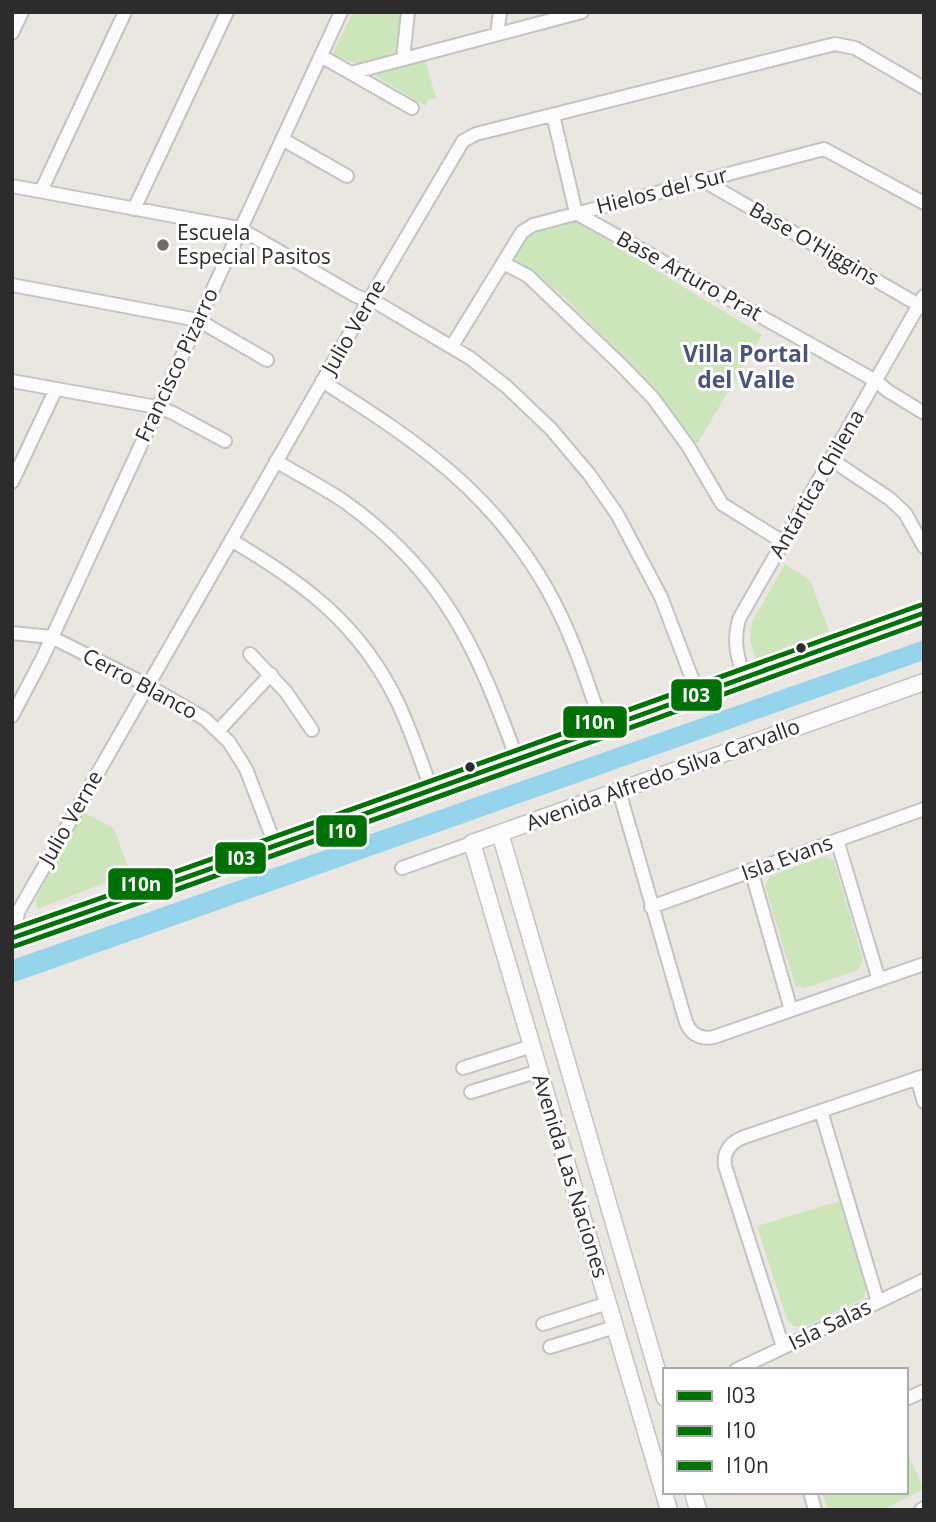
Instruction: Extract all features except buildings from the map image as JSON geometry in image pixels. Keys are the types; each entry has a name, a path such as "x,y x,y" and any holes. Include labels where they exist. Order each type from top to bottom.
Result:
{"street":[{"path":"12,33 22,12"},
{"path":"41,191 125,12"},
{"path":"134,209 227,12"},
{"name":"Francisco Pizarro","path":"12,716 341,12"},
{"path":"403,59 408,12"},
{"path":"497,34 500,12"},
{"path":"351,73 582,12"},
{"name":"Julio Verne","path":"13,938 18,912 322,381 463,141 476,134 835,44 855,48 924,88"},
{"path":"321,56 412,108"},
{"path":"554,115 576,213"},
{"path":"282,139 347,176"},
{"name":"Hielos del Sur","path":"452,346 522,232 533,225 824,149 924,203"},
{"name":"Base O'Higgins","path":"704,181 922,303"},
{"path":"12,186 240,228 356,296 379,304 452,346 507,387 543,421 589,474 617,514 661,597 698,694"},
{"name":"Base Arturo Prat","path":"576,213 876,381 924,413"},
{"path":"503,262 528,276 653,398 688,446 722,504 783,542"},
{"path":"12,285 198,320 267,360"},
{"name":"Antártica Chilena","path":"744,677 736,651 735,635 739,619 922,303"},
{"path":"12,381 157,408 173,413 225,441"},
{"path":"322,381 387,422 445,465 510,534 547,590 562,620 603,728"},
{"path":"12,482 56,389"},
{"path":"832,460 890,499 905,513 924,547"},
{"path":"276,461 364,516 386,534 424,573 469,639 489,683 517,759"},
{"path":"231,540 296,580 325,604 354,634 397,702 431,789"},
{"path":"13,938 276,847 924,613"},
{"name":"Cerro Blanco","path":"12,633 51,637 190,708 219,730 246,769 276,847"},
{"path":"250,654 271,674 300,710 312,730"},
{"path":"219,730 271,674"},
{"name":"Avenida Alfredo Silva Carvallo","path":"402,869 924,682"},
{"path":"619,791 685,1019 694,1034 705,1038 713,1037 924,964"},
{"name":"Isla Evans","path":"651,906 924,808"},
{"name":"Avenida Las Naciones","path":"500,833 663,1391"},
{"path":"836,840 879,980"},
{"name":"Avenida Las Naciones","path":"472,843 663,1493"},
{"path":"751,870 791,1010"},
{"path":"463,1068 532,1046"},
{"path":"471,1092 539,1070"},
{"path":"783,1347 724,1160 727,1149 737,1139 920,1077 924,1102"},
{"path":"821,1111 878,1302"},
{"name":"Isla Salas","path":"740,1368 924,1280"},
{"path":"543,1324 608,1303"},
{"path":"550,1347 615,1327"},
{"path":"908,1398 924,1391"}],"green space":[{"path":"353,12 402,12 396,54 357,64 332,55"},
{"path":"425,59 436,98 428,100 425,106 374,75 374,72"},
{"name":"Villa Portal del Valle","path":"571,218 762,335 697,444 649,383 567,300 534,271 511,259 527,235"},
{"path":"785,564 810,580 829,631 756,659 750,640 752,622"},
{"path":"81,811 114,828 130,873 37,909 36,898"},
{"path":"825,856 834,861 863,960 858,970 805,988 795,985 765,886 770,876"},
{"path":"840,1201 867,1287 864,1298 800,1329 788,1322 757,1226"},
{"path":"908,1454 924,1489 883,1510 828,1510 823,1494 908,1494"}],"water":[{"path":"924,640 924,660 12,983 12,960"}],"transit line":[{"name":"I10n","path":"12,929 921,605"},
{"name":"I03","path":"12,938 924,613"},
{"name":"I10","path":"15,946 924,622"}],"place":[{"name":"Escuela Especial Pasitos","path":"163,245"}],"district":[{"name":"Villa Portal del Valle","path":"746,367"}]}
